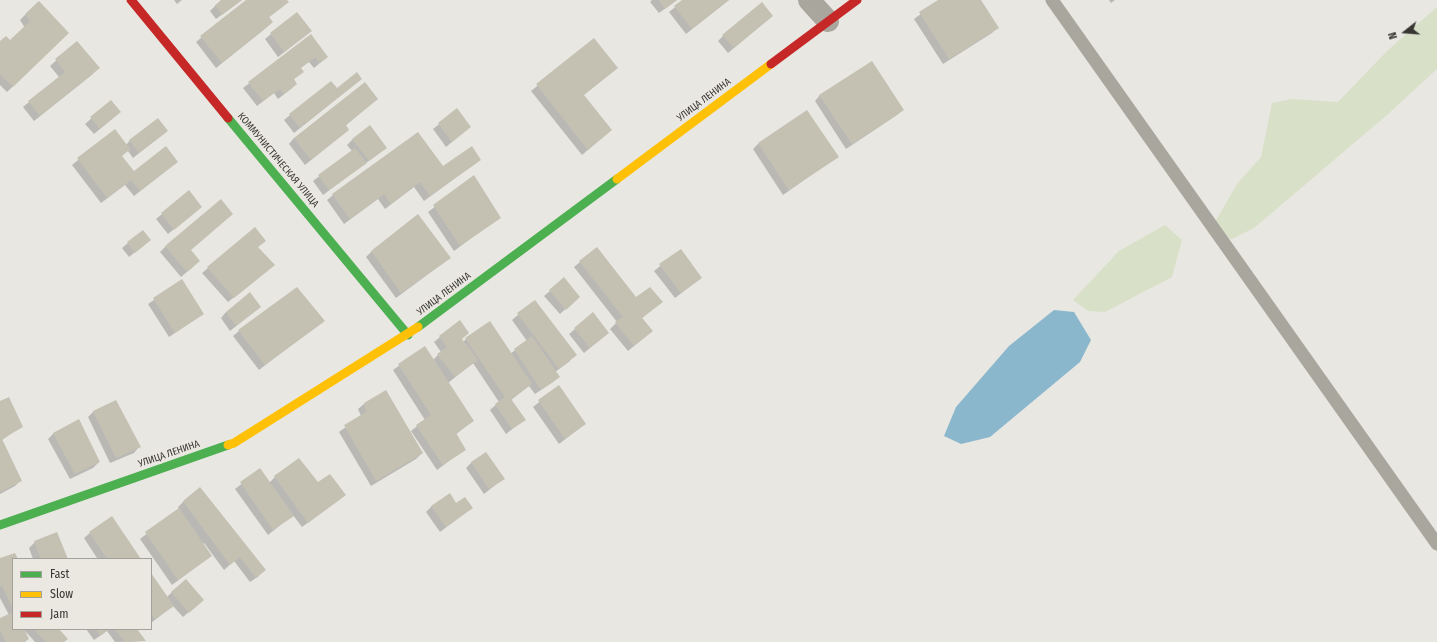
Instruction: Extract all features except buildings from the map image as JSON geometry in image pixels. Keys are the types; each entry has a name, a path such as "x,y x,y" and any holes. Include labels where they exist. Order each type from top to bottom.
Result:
{"street":[{"name":"КОММУНИСТИЧЕСКАЯ УЛИЦА","path":"131,0 408,335"},
{"path":"809,0 828,21"},
{"name":"УЛИЦА ЛЕНИНА","path":"0,525 234,443 408,335 857,0"}],"lane":[{"path":"1052,0 1437,544"}],"green space":[{"path":"1437,7 1437,69 1387,115 1254,228 1232,239 1208,234 1237,184 1261,157 1272,103 1292,99 1338,102 1388,50"},
{"path":"1165,225 1182,240 1172,277 1105,312 1088,311 1073,300 1119,251"}],"water":[{"path":"1054,310 1074,312 1091,340 1080,362 990,437 961,444 944,436 956,407 1009,346"}],"traffic: fast":[{"path":"228,118 408,335"},
{"path":"418,327 617,179"},
{"path":"0,525 228,445"}],"traffic: slow":[{"path":"617,179 771,64"},
{"path":"228,445 234,443 418,327"}],"traffic: jam":[{"path":"131,0 228,118"},
{"path":"771,64 857,0"}]}
